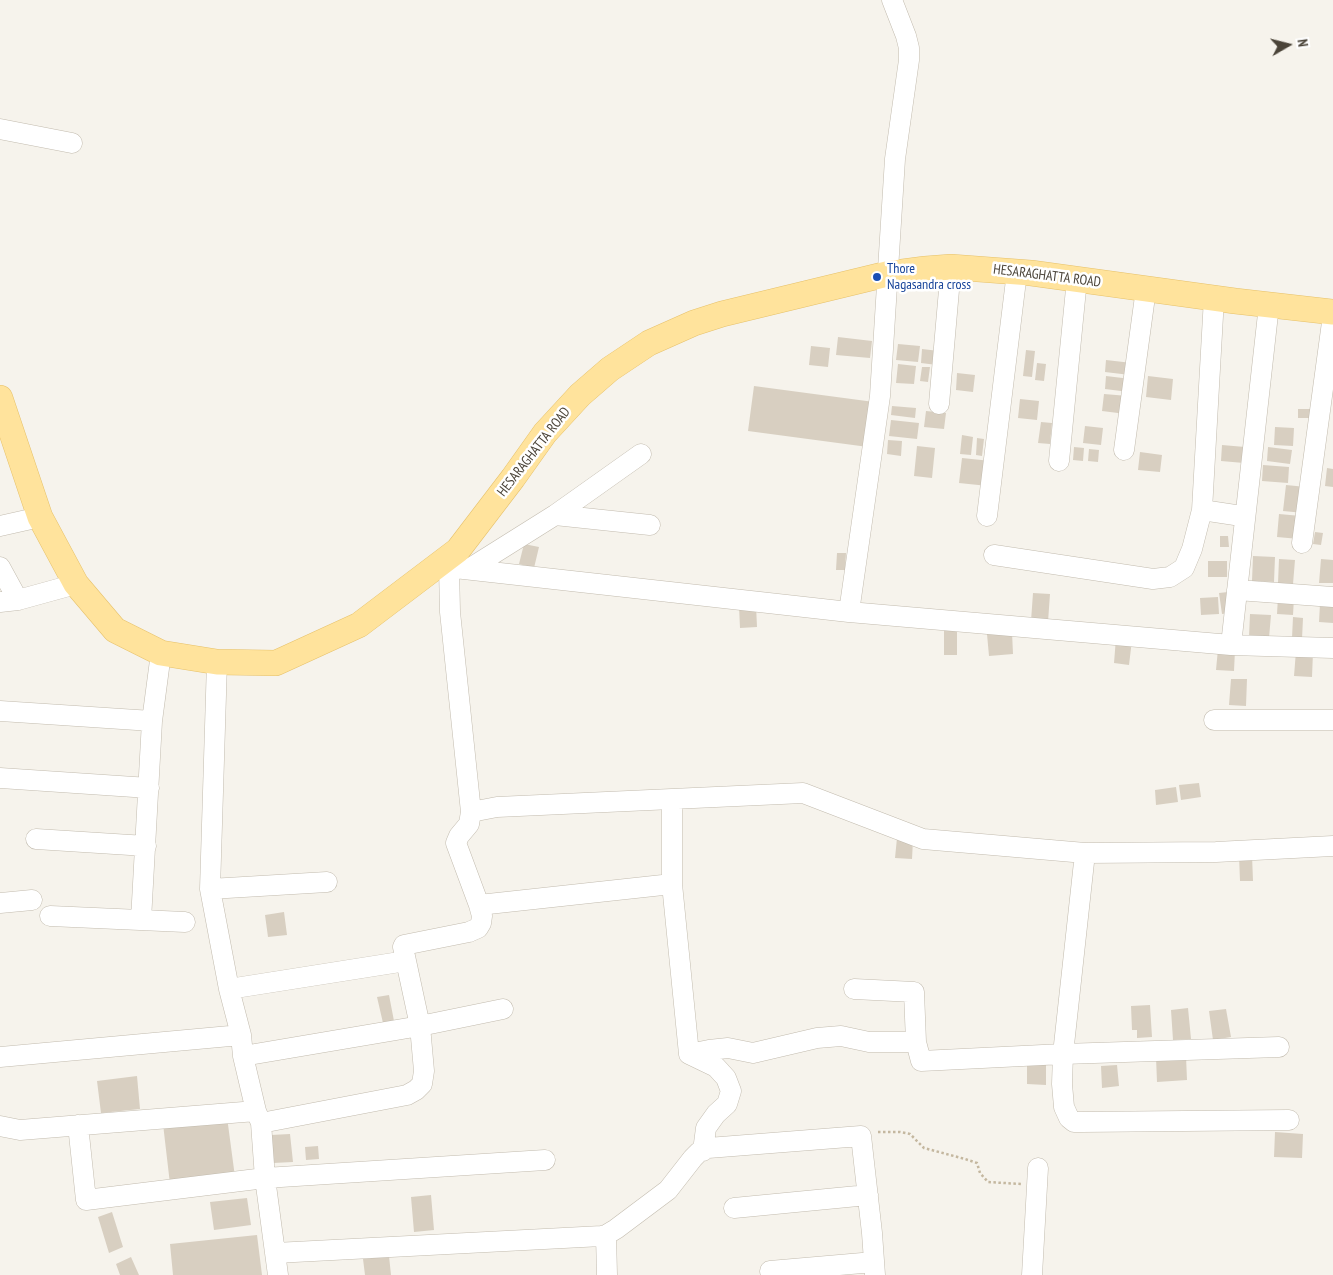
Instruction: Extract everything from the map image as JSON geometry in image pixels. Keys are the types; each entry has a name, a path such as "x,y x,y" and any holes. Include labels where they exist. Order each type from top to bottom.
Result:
{"main road":[{"name":"HESARAGHATTA ROAD","path":"0,398 9,451 40,517 76,584 115,630 161,653 217,662 276,663 360,624 443,566 458,550 545,433 580,395 610,369 649,343 679,328 722,314 887,274 951,267 1077,279 1333,313"}],"street":[{"path":"849,612 880,396 895,159 909,60 906,36 892,0"},
{"path":"0,129 72,143"},
{"path":"939,404 951,267"},
{"path":"987,516 1017,272"},
{"path":"1059,462 1077,279"},
{"path":"1124,450 1146,289"},
{"path":"994,555 1152,579 1170,577 1184,568 1192,549 1202,510 1214,298"},
{"path":"1231,645 1269,305"},
{"path":"1302,543 1333,313"},
{"path":"469,569 555,515 641,454"},
{"path":"1202,510 1235,515"},
{"path":"555,515 650,525"},
{"path":"0,526 40,517"},
{"path":"0,1126 20,1130 78,1125 258,1117 407,1095 422,1084 424,1071 420,1026 403,947 404,945 469,932 478,928 482,916 480,905 456,843 459,836 470,824 471,812 450,612 443,566 849,612 1231,645 1333,648"},
{"path":"0,567 9,601 76,584"},
{"path":"1237,590 1333,597"},
{"path":"141,920 152,721 161,653"},
{"path":"217,662 210,889 229,989 241,1035 243,1056 258,1117 278,1275"},
{"path":"0,711 152,721"},
{"path":"1214,720 1333,720"},
{"path":"0,778 149,788"},
{"path":"471,812 497,807 803,793 923,839 1086,853 1216,852 1333,846"},
{"path":"672,799 672,884 689,1054"},
{"path":"36,839 146,846"},
{"path":"1086,853 1063,1054 1062,1084 1064,1107 1069,1118 1074,1122 1289,1120"},
{"path":"210,889 327,882"},
{"path":"480,905 672,884"},
{"path":"0,903 32,900"},
{"path":"50,916 185,922"},
{"path":"229,989 406,961"},
{"path":"854,989 914,992 916,1042 921,1061 1063,1054 1279,1048"},
{"path":"243,1056 420,1026 503,1009"},
{"path":"0,1056 241,1035"},
{"path":"689,1054 728,1048 753,1053 817,1038 841,1036 869,1042 916,1042"},
{"path":"689,1054 716,1067 726,1078 731,1091 727,1104 716,1114 706,1128 703,1151"},
{"path":"78,1125 86,1200 265,1178 545,1160"},
{"path":"275,1253 606,1234 616,1229 668,1190 693,1158 699,1152 708,1148 861,1136 874,1269 770,1271"},
{"path":"1032,1275 1038,1177"},
{"path":"734,1208 868,1196"},
{"path":"606,1234 607,1275"}],"path":[{"path":"861,1136 875,1132 890,1131 910,1134 924,1148 966,1159 977,1164 980,1173 988,1182 1038,1177"}],"building":[{"path":"838,337 872,341 870,358 836,355"},
{"path":"898,344 920,346 918,362 896,360"},
{"path":"811,346 830,348 828,367 809,365"},
{"path":"922,349 939,351 937,365 921,363"},
{"path":"1026,350 1035,351 1032,377 1023,376"},
{"path":"1106,360 1132,363 1130,375 1105,372"},
{"path":"1037,363 1046,364 1044,381 1035,380"},
{"path":"898,364 916,366 914,384 896,383"},
{"path":"922,367 930,367 928,382 920,381"},
{"path":"957,373 975,375 973,392 956,390"},
{"path":"1106,376 1131,379 1129,392 1105,389"},
{"path":"1148,376 1173,379 1171,400 1146,397"},
{"path":"754,386 874,402 868,447 748,431"},
{"path":"1104,394 1128,396 1126,414 1102,411"},
{"path":"1020,399 1039,401 1037,420 1018,418"},
{"path":"892,406 916,408 915,418 891,415"},
{"path":"1298,409 1315,409 1314,418 1298,418"},
{"path":"926,411 946,413 944,429 924,427"},
{"path":"891,420 919,423 917,439 889,436"},
{"path":"1041,422 1052,423 1050,444 1038,443"},
{"path":"1085,426 1103,428 1101,445 1083,443"},
{"path":"1275,427 1294,428 1293,446 1274,445"},
{"path":"962,435 973,437 971,455 960,454"},
{"path":"977,438 984,439 982,456 976,455"},
{"path":"888,440 902,441 901,456 887,454"},
{"path":"1222,445 1245,447 1244,463 1221,461"},
{"path":"917,446 935,448 932,478 914,476"},
{"path":"1074,447 1084,448 1083,461 1073,460"},
{"path":"1268,447 1292,450 1290,464 1267,461"},
{"path":"1089,449 1099,450 1098,462 1088,461"},
{"path":"1140,452 1162,455 1160,472 1138,470"},
{"path":"962,458 991,461 988,486 959,483"},
{"path":"1263,465 1289,467 1288,483 1262,481"},
{"path":"1327,468 1333,469 1333,487 1325,486"},
{"path":"1286,485 1306,487 1304,513 1283,511"},
{"path":"1279,514 1301,516 1299,539 1277,537"},
{"path":"1315,532 1323,533 1321,545 1313,544"},
{"path":"1220,536 1228,536 1229,547 1220,547"},
{"path":"524,544 539,547 534,568 519,564"},
{"path":"837,553 846,553 845,570 836,570"},
{"path":"1253,556 1275,557 1274,582 1252,581"},
{"path":"1279,559 1295,560 1293,584 1278,583"},
{"path":"1321,559 1333,560 1333,583 1319,583"},
{"path":"1208,561 1227,561 1227,577 1208,577"},
{"path":"1228,592 1230,613 1222,614 1219,593"},
{"path":"1033,593 1050,594 1048,622 1031,621"},
{"path":"1218,597 1219,614 1201,615 1200,598"},
{"path":"1278,597 1294,598 1293,615 1277,614"},
{"path":"1320,604 1333,604 1333,623 1319,622"},
{"path":"756,605 757,627 740,628 739,606"},
{"path":"1250,614 1271,615 1269,638 1249,637"},
{"path":"1293,617 1303,618 1302,639 1292,638"},
{"path":"944,628 957,628 957,655 944,655"},
{"path":"1012,632 1013,654 989,656 987,634"},
{"path":"1116,638 1132,640 1129,665 1114,663"},
{"path":"1218,649 1235,650 1234,671 1216,670"},
{"path":"1296,651 1313,652 1312,677 1294,676"},
{"path":"1231,679 1247,679 1246,706 1229,705"},
{"path":"1199,783 1201,797 1181,800 1179,785"},
{"path":"1176,787 1178,802 1156,805 1155,790"},
{"path":"897,838 913,840 912,859 895,858"},
{"path":"1239,855 1252,855 1253,881 1240,881"},
{"path":"284,912 287,935 268,937 265,915"},
{"path":"389,995 394,1021 383,1023 377,997"},
{"path":"1150,1005 1152,1037 1137,1038 1137,1030 1132,1030 1131,1006"},
{"path":"1188,1008 1191,1039 1173,1040 1171,1010"},
{"path":"1226,1009 1231,1037 1213,1040 1209,1011"},
{"path":"1186,1056 1187,1080 1157,1082 1156,1057"},
{"path":"1027,1062 1046,1063 1046,1085 1027,1084"},
{"path":"1117,1065 1119,1086 1102,1088 1101,1066"},
{"path":"137,1076 140,1109 101,1113 97,1081"},
{"path":"227,1117 235,1177 170,1184 163,1124"},
{"path":"1275,1132 1303,1134 1302,1158 1274,1157"},
{"path":"290,1134 293,1162 273,1163 271,1135"},
{"path":"318,1146 319,1159 306,1160 305,1147"},
{"path":"431,1195 434,1230 414,1232 411,1197"},
{"path":"247,1198 251,1225 214,1230 210,1202"},
{"path":"112,1212 123,1247 109,1253 98,1217"},
{"path":"257,1235 262,1275 173,1275 170,1244"},
{"path":"389,1256 391,1275 365,1275 363,1259"},
{"path":"131,1257 139,1275 120,1275 116,1264"}],"place":[{"name":"Thore Nagasandra cross","path":"877,277"}]}
